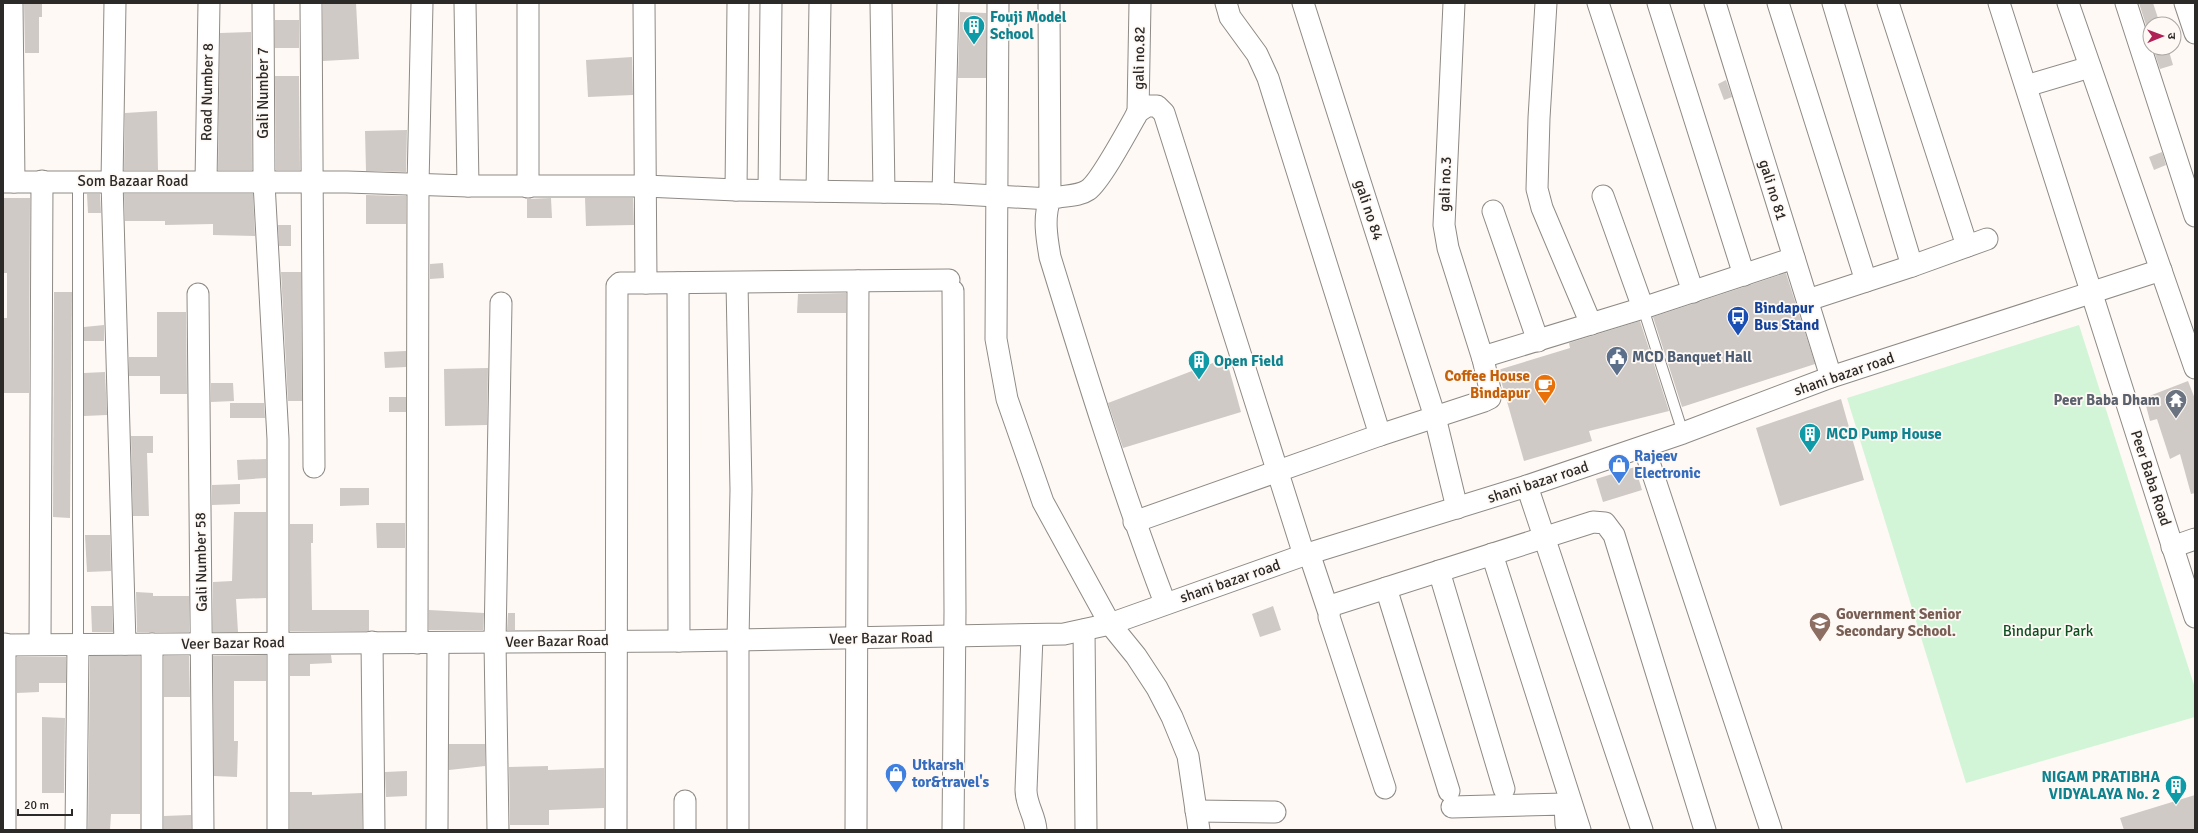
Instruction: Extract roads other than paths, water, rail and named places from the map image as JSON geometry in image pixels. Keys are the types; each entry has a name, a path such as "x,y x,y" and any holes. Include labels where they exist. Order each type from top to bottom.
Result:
{"street":[{"path":"8,182 12,3"},
{"path":"115,3 112,181 125,644"},
{"name":"Road Number 8","path":"206,181 209,3"},
{"name":"Gali Number 7","path":"263,3 264,182 278,439 278,830"},
{"path":"312,3 311,182 314,467"},
{"path":"417,642 418,185 422,3"},
{"path":"465,3 468,186"},
{"path":"528,3 528,187"},
{"path":"644,3 646,283"},
{"path":"736,190 738,3"},
{"path":"770,190 771,3"},
{"path":"817,191 820,3"},
{"path":"881,3 884,192"},
{"path":"943,193 948,3"},
{"path":"998,3 996,339 1007,399 1043,502 1110,624 1140,663 1172,717 1188,756 1198,821 1275,812"},
{"path":"1049,3 1050,199 1046,218 1050,258 1134,522 1165,604"},
{"name":"gali no.82","path":"1138,112 1140,3"},
{"path":"1226,3 1230,17 1257,54 1268,78 1380,435"},
{"name":"gali no 84","path":"1304,3 1435,417 1457,508"},
{"name":"gali no.3","path":"1435,417 1490,398 1491,388 1448,248 1444,225 1454,3"},
{"path":"1546,3 1539,118 1537,189 1542,208 1591,324"},
{"path":"1598,3 1692,292"},
{"path":"1658,3 1744,275"},
{"name":"gali no 81","path":"1715,3 1831,377"},
{"path":"1778,3 1866,281"},
{"path":"1833,3 1912,266"},
{"path":"1888,3 1967,246"},
{"name":"Peer Baba Road","path":"1999,3 2195,617"},
{"path":"2068,3 2161,270 2187,316 2195,368"},
{"path":"2126,3 2195,216"},
{"path":"2185,3 2195,33"},
{"path":"2026,86 2090,67"},
{"path":"1138,112 1147,106 1157,106 1164,113 1278,471 1306,554 1328,610 1385,788"},
{"name":"Som Bazaar Road","path":"8,182 206,181 528,187 645,186 736,190 943,193 1050,199 1060,196 1080,194 1094,184 1138,112"},
{"path":"40,644 42,181"},
{"path":"1603,196 1643,308"},
{"path":"1493,211 1538,341"},
{"path":"1808,300 1912,266 1987,239"},
{"path":"1483,359 1491,354 1643,308 1794,258"},
{"name":"shani bazar road","path":"1110,624 1306,554 1527,486 1644,447 1831,377 2161,270"},
{"path":"856,830 858,280"},
{"path":"616,830 617,286 620,283 737,283 858,280 951,286 954,637 953,830"},
{"path":"678,283 679,641"},
{"path":"737,283 741,490 738,638 738,830"},
{"name":"Gali Number 58","path":"198,294 203,830"},
{"path":"498,830 495,642 501,303"},
{"path":"1134,522 1435,417"},
{"path":"1644,447 1772,830"},
{"path":"1527,486 1642,830"},
{"path":"1328,610 1335,603 1545,537 1593,522 1605,523 1614,534 1705,830"},
{"path":"2172,547 2195,539"},
{"path":"1492,554 1580,830"},
{"path":"1439,571 1504,789"},
{"path":"1386,588 1451,799 1565,804 1567,830"},
{"name":"Veer Bazar Road","path":"4,645 679,641 738,638 1032,636 1064,634 1110,624"},
{"path":"1084,630 1086,830"},
{"path":"1032,636 1026,802 1035,820 1036,830"},
{"path":"372,642 374,830"},
{"path":"437,830 438,643"},
{"path":"152,644 152,830"},
{"path":"4,645 5,830"},
{"path":"76,830 78,645"},
{"path":"685,801 685,830"}],"lane":[{"path":"78,181 78,645"},
{"path":"1643,308 1683,433"}],"place":[{"name":"Fouji Model School","path":"974,46"},
{"name":"Bindapur Bus Stand","path":"1738,336"},
{"name":"MCD Banquet Hall","path":"1617,376"},
{"name":"Open Field","path":"1199,380"},
{"name":"Coffee House Bindapur","path":"1545,404"},
{"name":"Peer Baba Dham","path":"2176,420"},
{"name":"MCD Pump House","path":"1810,454"},
{"name":"Rajeev Electronic","path":"1619,484"},
{"name":"Government Senior Secondary School.","path":"1820,642"},
{"name":"Utkarsh tor&travel's","path":"896,794"},
{"name":"NIGAM PRATIBHA VIDYALAYA No. 2","path":"2176,806"}],"park label":[{"name":"Bindapur Park","path":"2048,631"}]}
